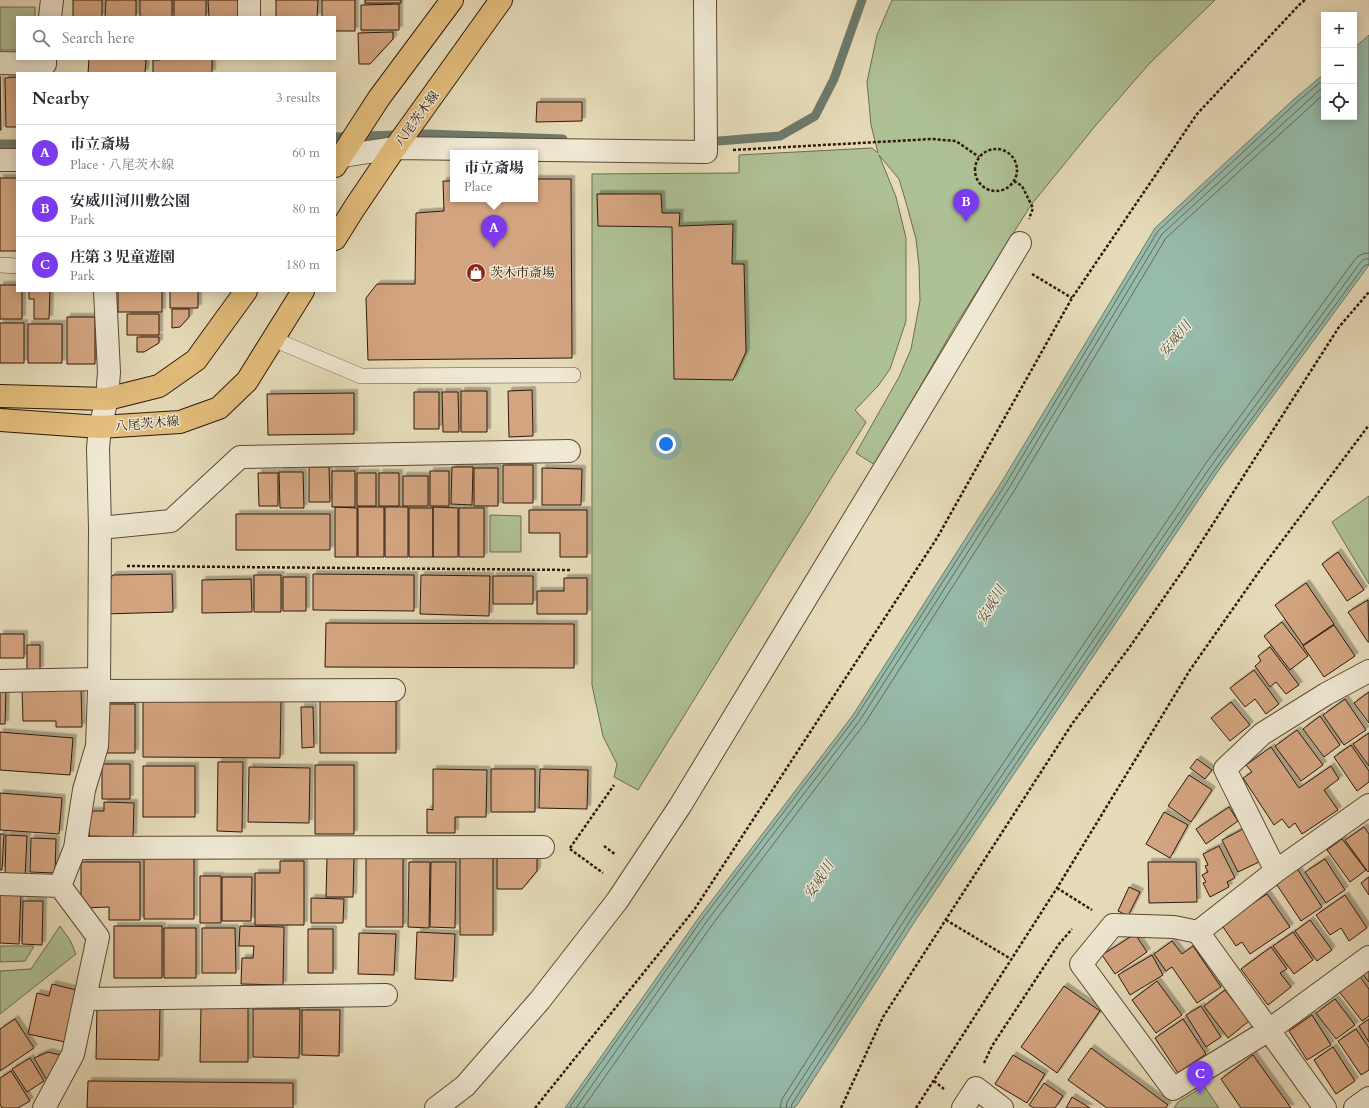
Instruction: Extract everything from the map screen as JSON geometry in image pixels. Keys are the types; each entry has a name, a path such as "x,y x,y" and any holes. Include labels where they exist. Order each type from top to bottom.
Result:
{"main road":[{"path":"337,160 379,98 452,0"},
{"name":"八尾茨木線","path":"336,237 395,148 501,0"},
{"path":"0,396 107,399 158,386 196,360 245,292"},
{"name":"八尾茨木線","path":"0,420 100,427 180,422 219,408 247,381 302,292"}],"street":[{"path":"50,16 52,0"},
{"path":"249,0 249,16"},
{"path":"337,160 395,148 706,152 705,0"},
{"path":"0,64 45,64 46,60"},
{"path":"0,160 16,160"},
{"path":"436,1108 465,1086 540,1000 625,888 680,806 1020,242"},
{"path":"60,886 75,848 84,790 97,746 100,528 98,448 100,427 107,399 109,372 105,292"},
{"path":"100,528 171,521 240,457 569,451"},
{"path":"1276,871 1225,769 1262,734 1326,694 1369,671"},
{"path":"0,681 99,685 394,690"},
{"path":"1198,932 1276,871 1369,805"},
{"path":"75,848 543,847"},
{"path":"0,884 60,886"},
{"path":"44,1108 73,1054 98,937 60,886"},
{"path":"1326,1108 1269,1030 1198,932 1174,927 1112,925 1081,964 1173,1089 1269,1030 1369,956"},
{"path":"85,999 386,994"},
{"path":"963,1108 976,1088 1002,1108"},
{"path":"1355,1108 1369,1098"}],"lane":[{"path":"0,265 16,266"},
{"path":"273,339 361,376 573,375"}],"path":[{"path":"535,1108 694,910 937,538 1072,298 1197,114 1300,4 1306,0"},
{"path":"706,152 932,139 956,141 979,157"},
{"path":"990,149 1004,150 1011,154 1017,167 1017,174 1014,181 1004,189 997,191 984,187 976,176 976,163 979,157 990,149"},
{"path":"1014,181 1022,186 1033,208 1020,242"},
{"path":"1009,261 1072,298"},
{"path":"841,1108 883,1017 1072,724 1129,648 1186,566 1339,327 1369,292"},
{"path":"916,1108 1057,888 1190,670 1258,573 1369,426"},
{"path":"99,575 112,566 571,570"},
{"path":"543,847 561,856 569,849 614,785"},
{"path":"569,849 625,888"},
{"path":"1057,888 1094,912 1089,916"},
{"path":"946,920 1011,959"},
{"path":"976,1088 977,1077 992,1046 1059,944 1074,928"}],"shaded area":[{"path":"892,0 1215,0 1149,64 1096,125 1031,205 955,326 875,465 856,453 899,377 911,349 920,301 919,266 916,239 907,206 899,179 879,155 896,197 906,238 906,321 890,369 878,386 855,410 866,422 638,790 614,777 617,764 603,736 592,685 592,174 739,173 739,155 872,148 878,153 871,125 867,82 877,35"},
{"path":"0,7 35,7 35,16 16,16 16,50 0,50"},
{"path":"1369,496 1369,584 1332,522"},
{"path":"490,515 521,516 521,552 490,552"},
{"path":"60,926 70,940 76,954 0,1014 0,971 31,969"},
{"path":"0,946 34,946 25,961 0,962"},
{"path":"1204,1086 1219,1108 1174,1108 1178,1102"}],"water":[{"name":"安威川","path":"1369,35 1369,265 1218,471 917,918 797,1105 794,1108 565,1108 700,916 853,715 1001,483 1155,228 1293,100 1321,77 1321,120 1357,120 1357,45"}],"building":[{"path":"73,0 102,0 102,16 73,16"},
{"path":"106,0 136,0 136,16 105,16"},
{"path":"140,0 172,0 172,16 140,16"},
{"path":"174,0 206,0 206,16 174,16"},
{"path":"208,0 239,0 239,16 209,16"},
{"path":"276,0 318,0 317,16 276,16"},
{"path":"322,0 355,0 355,31 336,31 336,16 322,16"},
{"path":"365,0 401,0 401,3 365,3"},
{"path":"399,4 399,30 361,30 361,5"},
{"path":"393,32 393,39 370,64 359,64 358,33"},
{"path":"89,60 146,60 145,72 88,72"},
{"path":"153,60 212,60 212,72 153,72"},
{"path":"0,76 1,130 0,130"},
{"path":"16,77 16,127 6,127 5,78"},
{"path":"537,102 582,102 582,121 536,122"},
{"path":"0,178 16,178 16,251 0,251"},
{"path":"538,179 571,179 572,358 368,360 366,298 377,284 415,284 416,213 444,211 443,181 450,181 450,202 538,202"},
{"path":"597,194 661,194 662,213 680,213 679,226 733,224 732,264 744,264 746,352 733,380 674,379 672,227 598,226"},
{"path":"0,285 16,285 16,292 22,292 22,319 0,319"},
{"path":"29,292 50,292 49,319 34,319 34,299 29,299"},
{"path":"118,292 162,292 162,312 118,312"},
{"path":"170,292 198,292 198,308 170,308"},
{"path":"172,309 189,309 189,317 180,327 172,328"},
{"path":"127,314 159,314 159,335 127,335"},
{"path":"67,317 95,317 95,364 67,364"},
{"path":"0,323 24,323 24,363 0,363"},
{"path":"28,324 62,324 62,363 28,363"},
{"path":"137,337 159,337 159,343 144,352 137,352"},
{"path":"532,390 533,436 509,437 508,391"},
{"path":"461,391 487,391 487,432 461,432"},
{"path":"414,392 439,392 439,429 414,429"},
{"path":"442,392 458,392 459,432 443,432"},
{"path":"354,393 354,434 268,435 267,394"},
{"path":"503,465 533,465 533,503 503,503"},
{"path":"309,467 329,467 330,502 309,502"},
{"path":"452,467 473,467 472,505 451,504"},
{"path":"474,468 498,468 498,506 474,506"},
{"path":"542,468 582,469 581,505 542,505"},
{"path":"332,471 355,471 355,507 332,507"},
{"path":"430,471 449,471 449,506 430,506"},
{"path":"279,472 303,472 304,508 280,508"},
{"path":"258,473 278,473 278,506 259,506"},
{"path":"357,473 376,473 376,506 357,506"},
{"path":"379,473 399,473 399,506 379,506"},
{"path":"403,476 428,476 428,506 403,506"},
{"path":"335,507 357,508 357,557 335,557"},
{"path":"358,507 384,507 384,557 358,557"},
{"path":"385,507 408,507 408,557 385,557"},
{"path":"433,507 458,508 458,557 433,557"},
{"path":"409,508 433,508 433,557 409,557"},
{"path":"459,508 484,508 484,557 459,557"},
{"path":"529,510 587,510 587,557 560,557 560,533 529,533"},
{"path":"236,514 330,514 330,550 236,550"},
{"path":"1338,552 1364,590 1347,601 1322,564"},
{"path":"172,574 173,612 104,614 104,586 113,575"},
{"path":"313,574 414,575 414,611 313,610"},
{"path":"254,575 281,575 281,612 254,612"},
{"path":"421,575 490,576 489,616 420,614"},
{"path":"493,576 533,576 533,604 493,604"},
{"path":"283,577 306,577 306,611 283,611"},
{"path":"564,578 587,578 587,614 537,614 537,591 564,591"},
{"path":"251,579 252,612 202,613 202,580"},
{"path":"1306,583 1334,624 1303,645 1275,605"},
{"path":"1368,600 1369,642 1348,612"},
{"path":"1282,622 1308,656 1290,670 1264,636"},
{"path":"326,623 574,624 574,668 325,667"},
{"path":"1334,625 1355,656 1324,677 1303,646"},
{"path":"0,634 24,634 24,658 0,658"},
{"path":"27,645 40,645 40,670 27,670"},
{"path":"1270,647 1299,685 1286,694 1276,682 1270,687 1255,666 1261,661 1258,656"},
{"path":"1254,670 1279,704 1266,714 1255,699 1245,707 1230,688"},
{"path":"81,686 82,727 56,727 56,721 23,721 22,688"},
{"path":"0,687 6,688 5,724 0,724"},
{"path":"1369,692 1369,723 1354,703"},
{"path":"143,698 281,700 280,758 143,757"},
{"path":"1345,699 1366,730 1344,745 1323,715"},
{"path":"320,700 396,700 396,753 320,753"},
{"path":"1231,702 1250,725 1230,741 1211,718"},
{"path":"106,704 135,704 135,753 106,753"},
{"path":"301,707 313,707 314,747 302,748"},
{"path":"1320,716 1340,745 1324,757 1303,729"},
{"path":"1297,730 1323,765 1301,781 1275,746"},
{"path":"0,732 73,738 70,775 0,770"},
{"path":"1369,733 1369,766 1353,744"},
{"path":"1351,745 1369,771 1369,782 1357,791 1334,757"},
{"path":"1271,747 1299,788 1331,766 1339,779 1324,790 1338,810 1302,834 1295,823 1289,828 1282,819 1274,825 1243,778 1252,772 1246,765"},
{"path":"1197,759 1212,770 1205,779 1190,768"},
{"path":"218,762 243,762 242,832 217,831"},
{"path":"102,764 130,764 130,799 102,799"},
{"path":"315,765 354,765 354,834 315,834"},
{"path":"143,766 195,766 195,817 143,817"},
{"path":"249,767 310,768 309,823 248,822"},
{"path":"433,769 487,770 486,817 455,817 455,833 427,833 427,809 433,810"},
{"path":"491,769 535,769 535,812 491,812"},
{"path":"540,769 588,770 587,809 539,808"},
{"path":"1189,775 1212,790 1191,822 1168,806"},
{"path":"0,793 62,798 59,834 0,830"},
{"path":"104,802 134,803 133,837 89,836 90,811 104,811"},
{"path":"1229,807 1238,821 1206,844 1196,829"},
{"path":"1164,812 1188,825 1170,858 1146,844"},
{"path":"1364,827 1369,834 1368,872 1345,840"},
{"path":"1243,829 1259,862 1238,872 1222,840"},
{"path":"0,834 4,834 2,870 0,870"},
{"path":"6,835 27,836 25,878 5,877"},
{"path":"31,838 56,839 55,873 30,872"},
{"path":"1342,839 1366,870 1350,882 1327,850"},
{"path":"1219,846 1235,878 1227,882 1229,887 1210,897 1203,883 1206,882 1202,875 1208,872 1205,866 1208,865 1203,854"},
{"path":"497,853 537,853 537,871 522,889 497,889"},
{"path":"366,854 403,854 403,927 366,927"},
{"path":"460,854 493,854 493,935 460,935"},
{"path":"144,856 194,856 194,919 144,919"},
{"path":"327,857 354,857 353,897 326,897"},
{"path":"1325,859 1345,890 1326,903 1305,872"},
{"path":"280,861 304,861 304,925 255,925 255,873 280,873"},
{"path":"81,862 140,862 140,920 109,920 109,907 81,908"},
{"path":"409,862 430,862 429,928 408,927"},
{"path":"431,862 456,862 455,928 430,927"},
{"path":"1148,862 1196,862 1197,902 1149,903"},
{"path":"1296,867 1322,907 1301,921 1275,882"},
{"path":"200,876 221,876 221,923 200,923"},
{"path":"222,877 252,877 251,921 222,921"},
{"path":"1369,877 1369,895 1361,883"},
{"path":"1129,887 1140,892 1128,916 1118,911"},
{"path":"0,892 21,892 19,944 0,943"},
{"path":"1267,894 1290,927 1250,954 1242,942 1236,946 1221,924"},
{"path":"1345,895 1367,928 1349,941 1341,928 1330,935 1316,915"},
{"path":"311,898 344,899 343,923 311,923"},
{"path":"23,901 43,901 42,945 22,944"},
{"path":"1310,920 1332,950 1317,961 1295,931"},
{"path":"114,926 162,926 162,978 114,978"},
{"path":"240,926 284,927 283,985 241,984 242,958 253,958 254,946 239,946"},
{"path":"164,928 196,928 196,978 164,978"},
{"path":"202,928 235,928 236,973 202,973"},
{"path":"308,929 333,929 333,973 308,973"},
{"path":"417,932 455,934 453,981 415,979"},
{"path":"1293,932 1313,960 1294,974 1273,946"},
{"path":"359,933 396,934 394,975 358,974"},
{"path":"1135,934 1147,952 1115,974 1102,955"},
{"path":"1172,941 1182,954 1193,946 1221,987 1197,1003 1172,967 1166,971 1154,954"},
{"path":"1271,947 1287,969 1280,973 1291,987 1268,1005 1241,969"},
{"path":"1152,955 1163,975 1130,995 1118,975"},
{"path":"1369,967 1369,982 1362,973"},
{"path":"1358,974 1369,989 1369,1016 1362,1021 1338,990"},
{"path":"1157,981 1182,1015 1156,1033 1132,1000"},
{"path":"52,984 76,990 65,1042 28,1034 37,993 49,996"},
{"path":"1064,986 1100,1011 1057,1073 1021,1047"},
{"path":"1225,990 1249,1021 1228,1038 1204,1006"},
{"path":"1335,999 1355,1025 1336,1039 1316,1013"},
{"path":"97,1005 160,1006 159,1060 96,1059"},
{"path":"1201,1006 1221,1037 1206,1047 1186,1015"},
{"path":"201,1007 248,1008 248,1062 200,1062"},
{"path":"253,1009 300,1009 299,1058 253,1057"},
{"path":"302,1010 340,1010 339,1056 302,1055"},
{"path":"1312,1015 1331,1045 1307,1060 1289,1031"},
{"path":"15,1019 34,1048 0,1071 0,1029"},
{"path":"1183,1019 1206,1054 1178,1073 1155,1038"},
{"path":"1369,1019 1369,1042 1359,1026"},
{"path":"1356,1029 1369,1048 1369,1070 1361,1075 1338,1041"},
{"path":"1333,1047 1355,1081 1336,1094 1314,1060"},
{"path":"1091,1048 1168,1105 1166,1108 1107,1108 1068,1080"},
{"path":"48,1052 64,1056 48,1082 34,1058"},
{"path":"1013,1055 1045,1074 1027,1103 995,1084"},
{"path":"1253,1055 1291,1108 1241,1108 1221,1079"},
{"path":"30,1058 44,1081 27,1092 12,1069"},
{"path":"11,1071 30,1101 18,1108 2,1108 0,1104 0,1078"},
{"path":"88,1081 293,1083 293,1108 87,1108"},
{"path":"1044,1083 1063,1096 1055,1108 1034,1108 1029,1105"},
{"path":"1072,1097 1090,1108 1066,1108"}],"waterway":[{"path":"706,141 780,136 815,116 834,79 862,0"},
{"path":"336,137 427,134 563,139"},
{"path":"0,144 16,144"}],"place":[{"name":"安威川河川敷公園","path":"966,222"},
{"name":"市立斎場","path":"494,248"},
{"name":"茨木市斎場","path":"476,273"},
{"name":"庄第３児童遊園","path":"1200,1094"}]}
